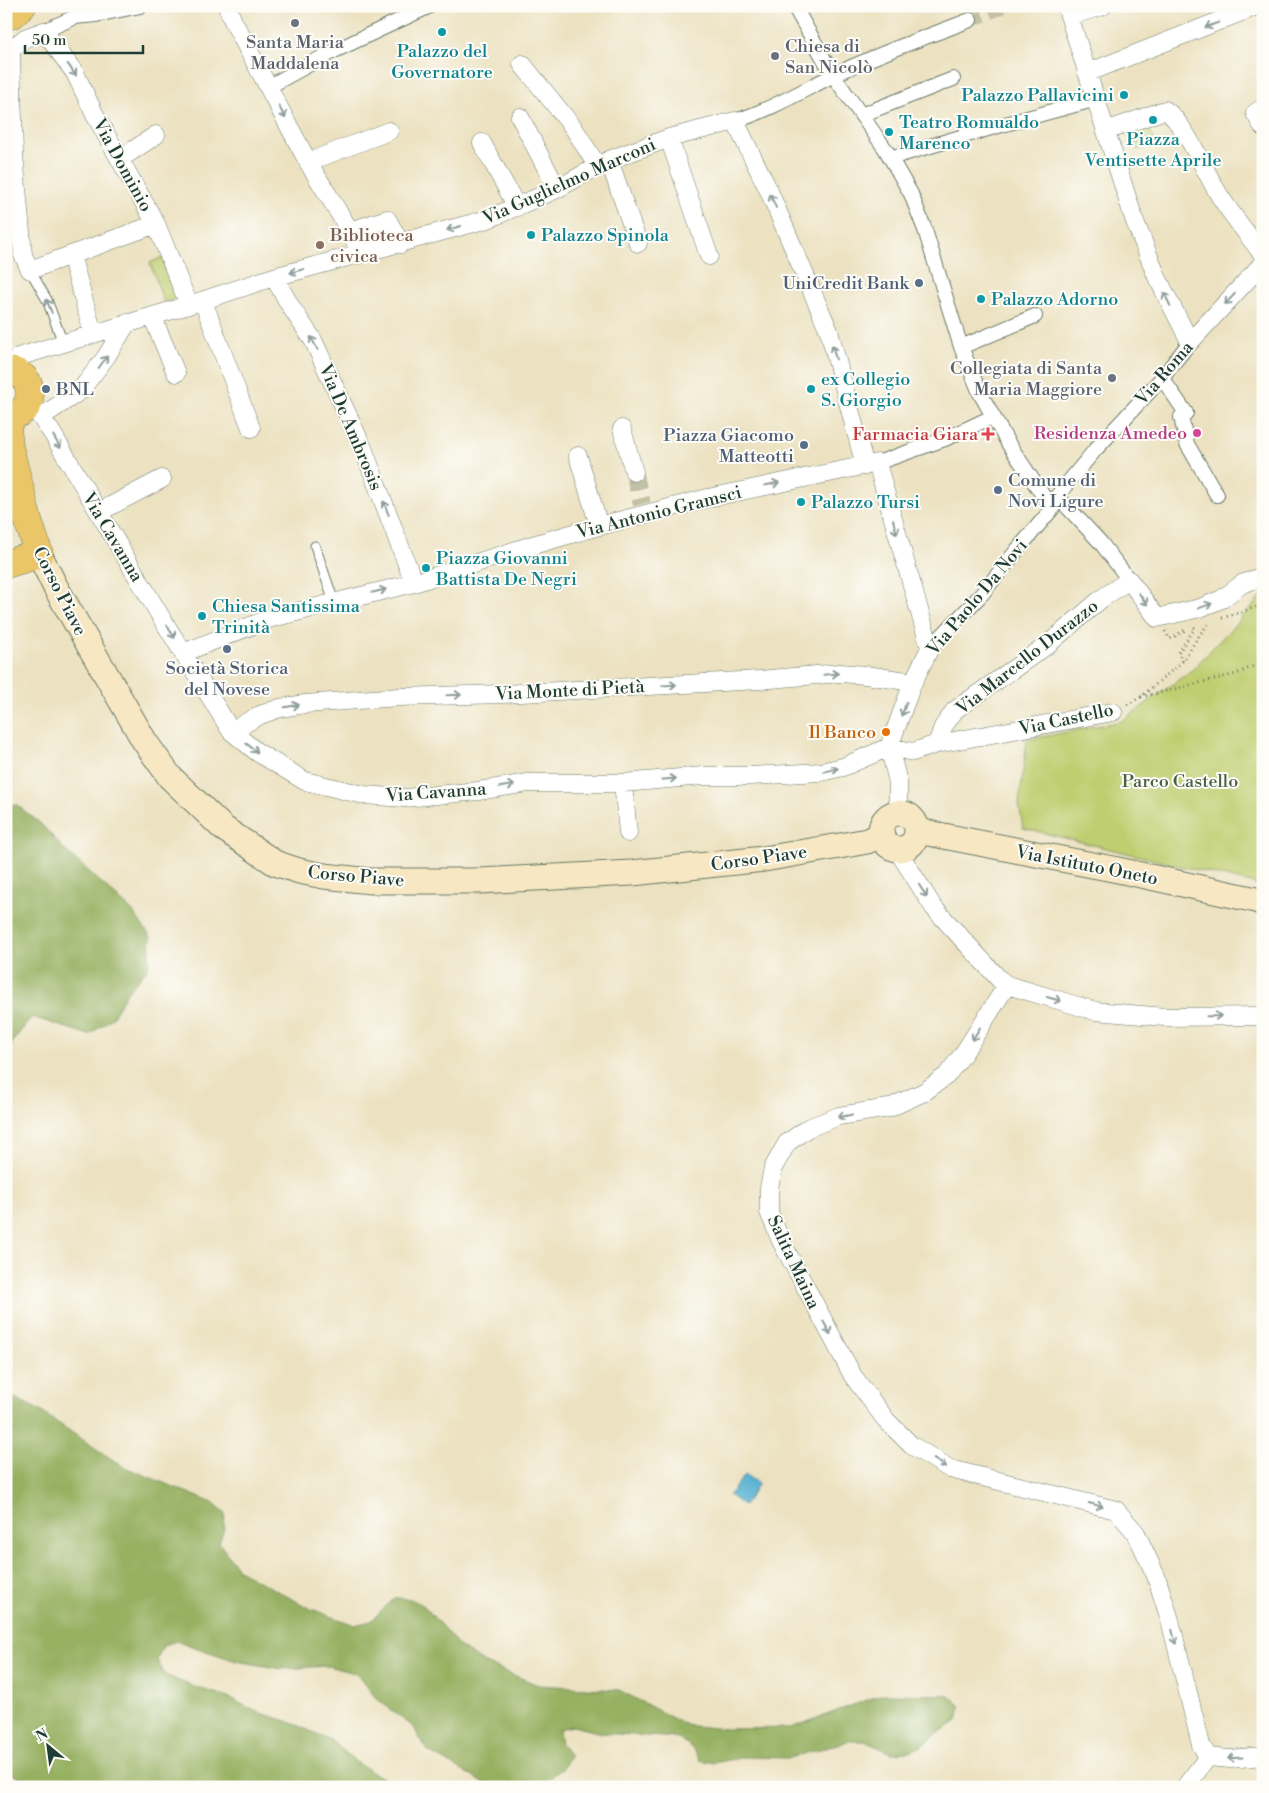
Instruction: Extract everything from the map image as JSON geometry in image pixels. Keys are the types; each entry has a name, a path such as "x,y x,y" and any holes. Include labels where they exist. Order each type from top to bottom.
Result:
{"main road":[{"path":"6,16 13,14 22,6"},
{"name":"Corso Piave","path":"10,359 27,381 31,394 22,412 7,428 11,454 27,517 39,554 51,580 145,742 170,777 223,828 275,863 299,871 324,876 371,881 480,881 632,873 764,859 867,841 890,842"},
{"path":"6,564 39,554"},
{"path":"898,813 904,813 914,820 918,832 912,844 906,848 890,842 882,827 890,815 898,813"},
{"name":"Via Istituto Oneto","path":"918,832 1118,870 1261,901"}],"street":[{"path":"140,6 96,15 75,17 25,38 11,50 14,154 23,255 30,270 156,224"},
{"path":"228,6 233,21 308,162 350,231 361,254"},
{"path":"268,87 330,53 430,6"},
{"path":"794,6 833,75 890,158 911,194 920,213 961,347 992,417 1055,503 1101,543 1157,618 1200,608 1222,599 1242,584 1263,576"},
{"path":"1103,6 1068,11 1134,219 1157,277 1190,342"},
{"path":"1087,72 1257,6"},
{"name":"Via Guglielmo Marconi","path":"10,359 196,303 274,277 488,219 556,189 604,163 669,138 735,120 774,106 833,75 970,20"},
{"name":"Via Dominio","path":"45,31 75,73 95,116 156,224 196,303 251,428"},
{"path":"522,64 604,163 638,244"},
{"path":"860,114 953,79"},
{"path":"890,158 1093,100"},
{"path":"1263,108 1255,113 1263,127"},
{"path":"1106,131 1165,110 1170,113 1187,137 1224,203 1263,255"},
{"path":"520,117 556,189"},
{"path":"735,120 769,191 829,332 930,648"},
{"path":"308,162 390,131"},
{"path":"120,159 156,135"},
{"path":"669,138 709,256"},
{"path":"482,143 516,207"},
{"path":"350,231 387,219 401,244"},
{"path":"71,255 93,333"},
{"name":"Via Roma","path":"1055,503 1095,450 1162,378 1190,342 1263,263"},
{"name":"Via De Ambrosis","path":"274,277 313,340 351,421 414,583"},
{"path":"152,316 176,373"},
{"path":"961,347 1035,316"},
{"path":"22,412 80,391 106,357 127,323"},
{"path":"1162,378 1186,413 1181,417 1188,444 1217,495"},
{"name":"Via Cavanna","path":"22,412 99,512 231,731 256,752 305,781 364,795 405,798 528,783 623,783 703,776 750,776 821,772 843,767 889,747"},
{"name":"Via Antonio Gramsci","path":"183,652 268,619 414,583 599,526 644,509 871,465 946,439 992,417"},
{"path":"622,428 634,472"},
{"path":"578,456 599,526"},
{"path":"99,512 162,479"},
{"name":"Via Paolo Da Novi","path":"889,747 913,682 930,648 981,595 1055,503"},
{"name":"Via Marcello Durazzo","path":"937,744 943,727 955,710 1046,646 1101,599 1129,580"},
{"name":"Via Monte di Pietà","path":"231,731 260,715 280,708 304,704 389,698 503,694 759,680 840,673 913,682"},
{"name":"Via Castello","path":"889,747 912,752 937,744 1113,712"},
{"path":"889,747 898,782 898,813"},
{"path":"623,783 628,833"},
{"path":"890,842 934,908 999,979 1007,985 1095,1011 1166,1017 1263,1016"},
{"name":"Salita Maina","path":"1007,985 963,1054 946,1076 924,1092 889,1108 839,1116 808,1128 787,1143 774,1168 769,1188 769,1212 781,1241 853,1376 886,1420 911,1445 950,1469 1116,1510 1136,1533 1156,1576 1170,1620 1201,1746 1208,1757"},
{"path":"1185,1787 1208,1757 1230,1759 1263,1756"}],"lane":[{"path":"30,270 47,300 63,343"},
{"path":"315,546 334,602"}],"path":[{"path":"6,276 10,359"},
{"path":"1210,622 1263,605"},
{"name":"Via Castello","path":"1113,712 1141,697 1184,661 1200,634 1216,616"},
{"path":"1157,618 1170,639 1192,625 1195,628 1178,652 1184,661"},
{"path":"1141,697 1236,674 1263,662"}],"green space":[{"path":"1148,126 1155,141 1138,150 1130,135"},
{"path":"162,257 180,297 164,303 150,263"},
{"name":"Parco Castello","path":"1263,595 1263,886 1023,828 1019,804 1027,740 1122,721 1192,670"},
{"path":"6,805 17,805 41,824 63,848 132,911 151,937 148,968 127,992 112,1018 89,1035 32,1017 13,1041 6,1058"},
{"path":"6,1394 37,1409 122,1466 213,1503 225,1514 224,1529 219,1543 240,1571 311,1609 355,1625 371,1621 395,1598 411,1599 425,1607 459,1646 486,1664 538,1685 619,1690 678,1721 693,1726 726,1729 791,1728 883,1694 949,1695 961,1706 958,1721 920,1747 907,1752 892,1753 864,1741 848,1741 789,1758 745,1757 714,1763 700,1760 691,1747 679,1738 602,1733 573,1726 559,1729 561,1744 570,1756 563,1768 540,1786 498,1787 482,1782 428,1751 412,1726 376,1698 357,1674 328,1666 282,1669 236,1661 177,1641 163,1645 157,1660 165,1675 194,1687 226,1696 257,1712 287,1721 331,1740 356,1762 396,1787 36,1787 6,1770"}],"water":[{"path":"745,1475 758,1483 744,1506 729,1495"}],"tunnel":[{"path":"970,20 1005,6"},
{"path":"634,472 642,504"}],"place":[{"name":"Santa Maria Maddalena","path":"295,23"},
{"name":"Palazzo del Governatore","path":"442,32"},
{"name":"Chiesa di San Nicolò","path":"775,56"},
{"name":"Palazzo Pallavicini","path":"1124,95"},
{"name":"Piazza Ventisette Aprile","path":"1153,120"},
{"name":"Teatro Romualdo Marenco","path":"889,132"},
{"name":"Palazzo Spinola","path":"531,235"},
{"name":"Biblioteca civica","path":"320,245"},
{"name":"UniCredit Bank","path":"919,283"},
{"name":"Palazzo Adorno","path":"981,299"},
{"name":"Collegiata di Santa Maria Maggiore","path":"1112,378"},
{"name":"BNL","path":"46,389"},
{"name":"ex Collegio S. Giorgio","path":"811,389"},
{"name":"Residenza Amedeo","path":"1197,433"},
{"name":"Farmacia Giara","path":"988,434"},
{"name":"Piazza Giacomo Matteotti","path":"804,445"},
{"name":"Comune di Novi Ligure","path":"998,490"},
{"name":"Palazzo Tursi","path":"801,502"},
{"name":"Piazza Giovanni Battista De Negri","path":"426,568"},
{"name":"Chiesa Santissima Trinità","path":"202,616"},
{"name":"Società Storica del Novese","path":"227,649"},
{"name":"Il Banco","path":"886,732"}]}
